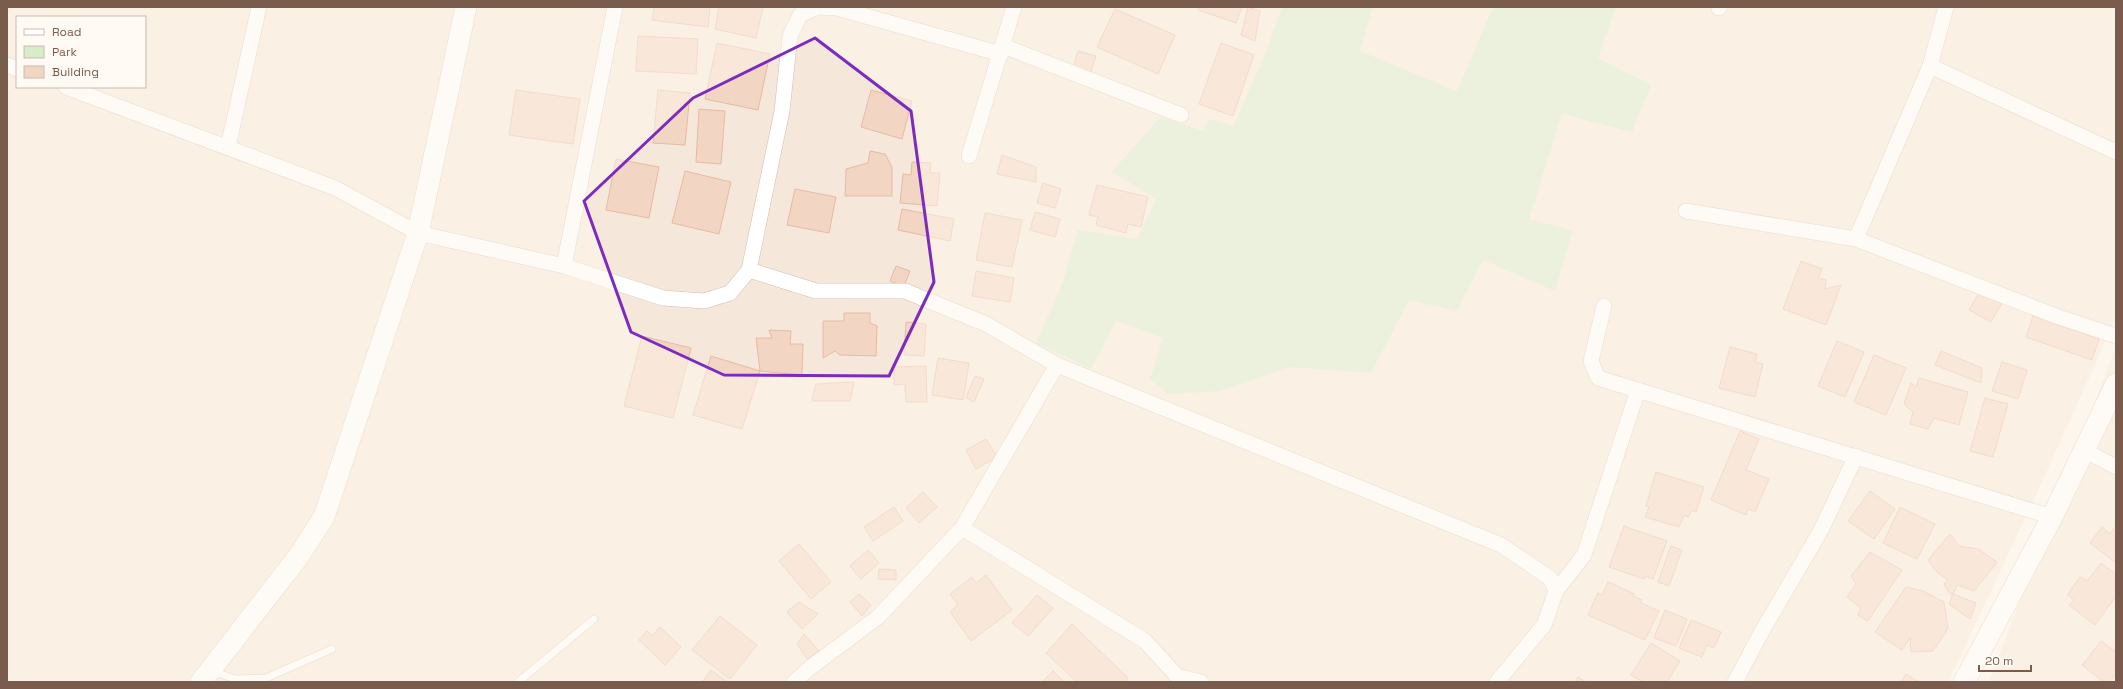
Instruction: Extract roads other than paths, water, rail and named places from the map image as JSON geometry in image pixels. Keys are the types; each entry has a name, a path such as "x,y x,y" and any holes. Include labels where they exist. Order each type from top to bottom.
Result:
{"street":[{"path":"228,147 259,7"},
{"path":"205,676 298,557 324,517 418,233 466,7"},
{"path":"564,266 615,7"},
{"path":"69,88 335,188 418,233 564,266 664,298 704,301 730,293 748,270 782,111 790,36 800,15 818,7 837,8 1002,50 1181,115"},
{"path":"969,156 1014,7"},
{"path":"1856,239 1930,66 1946,7"},
{"path":"1930,66 2116,152"},
{"path":"1686,211 1856,239 2056,316 2116,336"},
{"path":"748,270 816,291 905,291 986,324 1057,365 1501,546 1551,579 1556,591"},
{"path":"1604,306 1591,361 1598,378 2052,517"},
{"path":"794,682 811,667 878,617 962,528 1057,365"},
{"path":"1964,682 2052,517 2116,384"},
{"path":"1497,682 1544,625 1556,591 1584,555 1638,390"},
{"path":"2084,450 2116,467"},
{"path":"1735,682 1761,633 1821,530 1856,456"},
{"path":"962,528 1145,641 1174,679 1201,682"}],"lane":[{"path":"518,682 594,619"},
{"path":"205,676 235,679 266,678 332,649"}]}
